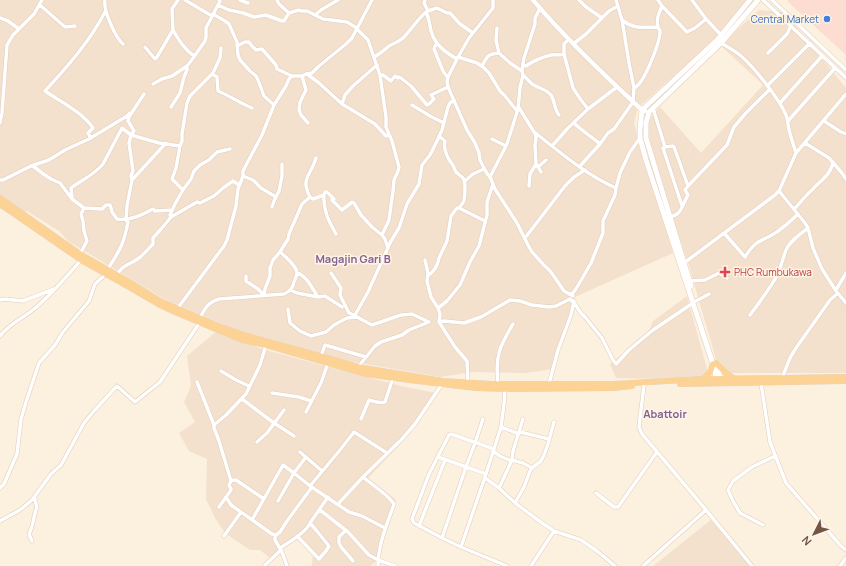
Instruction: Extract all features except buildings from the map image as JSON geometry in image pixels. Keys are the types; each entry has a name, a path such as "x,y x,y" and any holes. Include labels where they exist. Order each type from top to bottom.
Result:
{"main road":[{"path":"719,381 695,302 646,160 640,138 640,129 642,110 717,40 750,0"},
{"path":"695,302 646,138 646,123 651,110 721,43 758,0"},
{"path":"0,198 80,257"},
{"path":"0,204 58,245 107,272 158,304 218,327 358,367 443,381 498,384 614,384 704,379 719,381 761,382 846,381"},
{"path":"107,272 117,275 160,301 203,321"},
{"path":"218,327 242,340 266,345 366,374 476,388 614,388 735,379 846,377"},
{"path":"714,363 735,379"},
{"path":"704,379 710,372 714,363"}],"street":[{"path":"0,124 7,45 11,38 34,14 42,0"},
{"path":"105,0 105,12 113,30 120,42 123,44"},
{"path":"145,47 155,59 157,57 172,30 172,9 178,0"},
{"path":"185,0 229,24 236,42 240,60 256,76 264,96 274,105"},
{"path":"240,0 248,3"},
{"path":"277,0 279,4 289,13"},
{"path":"315,15 338,0"},
{"path":"237,46 245,42 249,42 256,50 262,49 277,68 292,76 302,76 312,73 352,38 372,0"},
{"path":"425,0 424,3 437,44 442,49 458,58 482,66 489,73 500,91 516,111"},
{"path":"493,0 494,6 492,10 469,38 458,58 448,78 448,87 467,130 475,143 484,169 517,223 532,252 551,272 564,291 572,294"},
{"path":"533,0 573,44 633,102 642,110 651,110 665,147 663,148 682,206"},
{"path":"579,0 602,18"},
{"path":"580,166 608,133 614,129 633,102 634,88 622,20 616,0"},
{"path":"658,0 687,32 695,28 706,19"},
{"path":"692,0 706,19 721,35"},
{"path":"763,0 846,78"},
{"path":"772,0 846,70"},
{"path":"153,84 172,76 187,66 205,41 206,28 219,1 228,10 254,17 266,15 284,21 289,13 299,10 306,11 323,19 347,22 355,27 368,40 380,74 386,127 392,141 399,167 394,180 389,220 382,235"},
{"path":"40,5 65,27 74,26"},
{"path":"573,44 586,34 609,11 618,6"},
{"path":"634,88 642,79 653,57 659,39 660,30 658,27 658,14 662,6"},
{"path":"374,57 389,46 401,40 417,20 427,12 437,8 450,13 464,28 473,33"},
{"path":"490,177 506,146 518,106 524,58 535,24 535,18 540,8"},
{"path":"91,138 88,132 93,128 90,123 45,91 87,41 105,12"},
{"path":"0,18 8,21 19,29"},
{"path":"622,20 629,26 637,28 658,27"},
{"path":"768,53 788,34 791,26"},
{"path":"497,28 496,40 499,53 522,71"},
{"path":"172,30 186,50 194,56"},
{"path":"569,39 564,44 564,54 573,88 588,109"},
{"path":"721,43 742,57 780,104 788,120 790,134 796,153"},
{"path":"670,217 679,212 688,194 685,190 688,186 727,145 734,127 810,43"},
{"path":"437,44 434,49 443,71 448,78"},
{"path":"183,190 172,179 182,141 188,98 212,74 220,58 221,48"},
{"path":"482,66 487,57 499,53"},
{"path":"523,65 526,66 551,55 559,56 564,54"},
{"path":"780,104 822,56"},
{"path":"171,107 180,93 187,66"},
{"path":"342,104 345,95 352,86 377,66"},
{"path":"788,120 835,68"},
{"path":"212,74 218,77 218,91 239,103 252,108"},
{"path":"307,74 342,104 375,124 386,136 389,135"},
{"path":"380,74 391,81 395,76 401,78 407,82 427,105 434,99 431,95 448,87"},
{"path":"523,75 532,84 551,94 559,116"},
{"path":"177,309 227,240 243,171 262,135 274,105 292,76"},
{"path":"302,76 306,90 299,110 301,115 308,123"},
{"path":"552,146 588,109 617,87"},
{"path":"0,488 4,484 17,454 22,419 38,363 55,345 63,332 89,301 95,284 107,272 126,236 128,222 126,220 127,206 133,171 129,143 134,131 128,121 144,94"},
{"path":"684,263 775,195 796,153 846,94"},
{"path":"356,316 399,228 407,204 419,184 422,165 430,155 442,130 448,107 454,100"},
{"path":"412,105 430,116 444,122"},
{"path":"518,106 534,132 536,138 535,145 538,166 541,172"},
{"path":"0,180 49,160 65,150 91,138 126,116 134,109"},
{"path":"824,121 846,134"},
{"path":"574,123 583,132 590,135 600,144"},
{"path":"72,199 71,188 99,169 122,128 131,136 180,146"},
{"path":"534,132 585,170 616,188"},
{"path":"428,276 433,272 439,261 447,241 451,216 464,200 466,190 464,179 455,171 453,165 448,159 444,145 445,141 439,136"},
{"path":"640,138 626,160 620,173 615,195 603,221 603,233 586,273 572,294 574,302 582,315 602,338 616,364 629,350 654,330 709,294"},
{"path":"492,139 506,146"},
{"path":"132,180 166,143"},
{"path":"805,143 829,158 846,179"},
{"path":"665,147 674,147 688,186"},
{"path":"171,217 170,215 172,210 191,179 194,171 200,165 209,160 216,152 230,149"},
{"path":"316,158 305,182 310,196 313,199 324,195 325,192 327,192 334,199 332,200 336,205 342,210 352,202 354,203 361,216 382,235 388,248"},
{"path":"529,186 530,174 546,160"},
{"path":"794,209 812,188 824,179 832,169 833,162"},
{"path":"272,207 282,182 282,164"},
{"path":"33,166 63,185 72,199 84,208 102,209 106,205 110,206 117,219 126,220 144,214 153,209 154,211 172,210"},
{"path":"465,181 473,174 484,169"},
{"path":"524,238 565,186 574,177 585,170"},
{"path":"243,176 253,180 261,188 276,197"},
{"path":"117,275 120,270 139,258 153,244 153,238 171,217 197,202 200,203 214,196 233,181 239,185"},
{"path":"438,308 447,301 460,285 481,241 487,215 487,202 493,184"},
{"path":"778,191 808,228 813,248 822,269 846,303"},
{"path":"324,195 324,208 336,234"},
{"path":"264,295 273,260 288,239 302,204 310,196"},
{"path":"0,336 6,328 34,309 57,287 80,257 87,241 81,214 84,208"},
{"path":"459,208 485,221"},
{"path":"724,233 745,257 752,246 760,240 778,232 798,214"},
{"path":"750,315 759,304 778,273 786,249 808,228"},
{"path":"0,521 20,510 32,500 51,474 61,466 84,423 117,386 135,402 160,382 203,321 206,307 210,302 218,299 284,294 290,290 293,286 297,273 296,269 280,252"},
{"path":"425,260 428,268 427,281 431,297 440,314 439,322 455,347 467,361 468,382"},
{"path":"297,273 301,274 305,278 318,297"},
{"path":"331,273 341,288 340,295 349,313 372,325 406,314 412,314 429,322 409,330 402,335 381,342 375,346 358,367"},
{"path":"690,282 705,280 720,273 728,278"},
{"path":"782,378 790,358 796,348 837,292 846,274"},
{"path":"246,276 246,281 264,295"},
{"path":"0,300 24,301 57,287"},
{"path":"290,290 297,293 318,297 325,296 342,307"},
{"path":"439,322 444,321 464,324 481,317 510,300 549,307 556,306 570,299 574,302"},
{"path":"549,384 558,350 571,315 574,302"},
{"path":"288,309 290,323 300,331 311,336 326,332 334,325 347,318 356,316"},
{"path":"498,384 498,355 503,340 513,324"},
{"path":"214,425 246,394 260,366 266,345"},
{"path":"320,356 325,345 366,357"},
{"path":"306,412 321,383 328,363"},
{"path":"221,371 249,386"},
{"path":"361,419 369,400 380,403 385,402 393,378"},
{"path":"197,382 214,425 231,482 229,485 231,490 219,507"},
{"path":"761,382 770,442 786,483 846,550"},
{"path":"338,504 362,477 402,439 415,424 442,384"},
{"path":"644,385 639,427 642,434 752,566"},
{"path":"461,547 501,427 505,389"},
{"path":"272,393 299,397 311,401"},
{"path":"242,399 294,436"},
{"path":"257,442 267,433 284,410"},
{"path":"442,538 483,419"},
{"path":"499,488 512,460 523,419"},
{"path":"516,503 530,471 541,461 546,450 554,422"},
{"path":"501,427 519,434 520,432 549,439"},
{"path":"274,535 280,532 322,471 354,432 387,453"},
{"path":"507,566 442,538 414,523 412,517 429,474 446,438 451,434 493,450 500,456 523,463 532,468"},
{"path":"300,452 322,471"},
{"path":"596,493 614,507 618,507 657,452"},
{"path":"763,525 740,513 728,490 732,481 752,467 775,456"},
{"path":"278,501 294,473 306,457"},
{"path":"438,457 466,467 485,476 516,503 554,531 581,540 615,566"},
{"path":"419,526 445,460"},
{"path":"252,520 282,466 284,465 349,512 362,516 385,528"},
{"path":"362,477 388,496 394,504 380,546 378,566"},
{"path":"231,482 236,480 264,499"},
{"path":"32,541 29,534 37,507 35,496"},
{"path":"226,498 231,505 274,535 287,566"},
{"path":"265,565 281,549 309,526 328,498"},
{"path":"320,510 346,530 369,555 395,566"},
{"path":"643,566 706,510"},
{"path":"224,536 241,512"},
{"path":"297,536 318,559 329,546 310,523"},
{"path":"346,530 339,537 339,543 353,561"},
{"path":"531,566 554,531"},
{"path":"840,566 846,558"},
{"path":"649,561 653,566"}],"shaded area":[{"path":"0,0 531,0 638,107 634,123 673,253 575,297 554,369 525,373 472,372 440,377 279,349 164,299 68,241 59,231 27,211 22,213 0,209"},
{"path":"534,0 748,0 716,38 640,106 613,83"},
{"name":"Central Market","path":"846,0 846,55 787,1"},
{"path":"759,10 784,12 846,88 846,373 720,373 689,266 655,167 646,124 660,107 701,153 763,85 720,45"},
{"path":"687,296 710,380 616,378 610,364 640,340 650,329 653,321"},
{"path":"217,331 262,349 401,386 436,393 407,437 368,478 396,500 388,528 381,539 376,561 371,566 312,566 313,554 296,538 271,559 260,550 250,550 225,533 215,518 206,499 207,459 189,451 179,433 195,422 184,402 191,386 187,356"},
{"path":"712,519 751,566 653,566"}],"place":[{"name":"Central Market","path":"827,19"},
{"name":"PHC Rumbukawa","path":"725,272"}],"district":[{"name":"Magajin Gari B","path":"353,258"},
{"name":"Abattoir","path":"665,413"}]}
